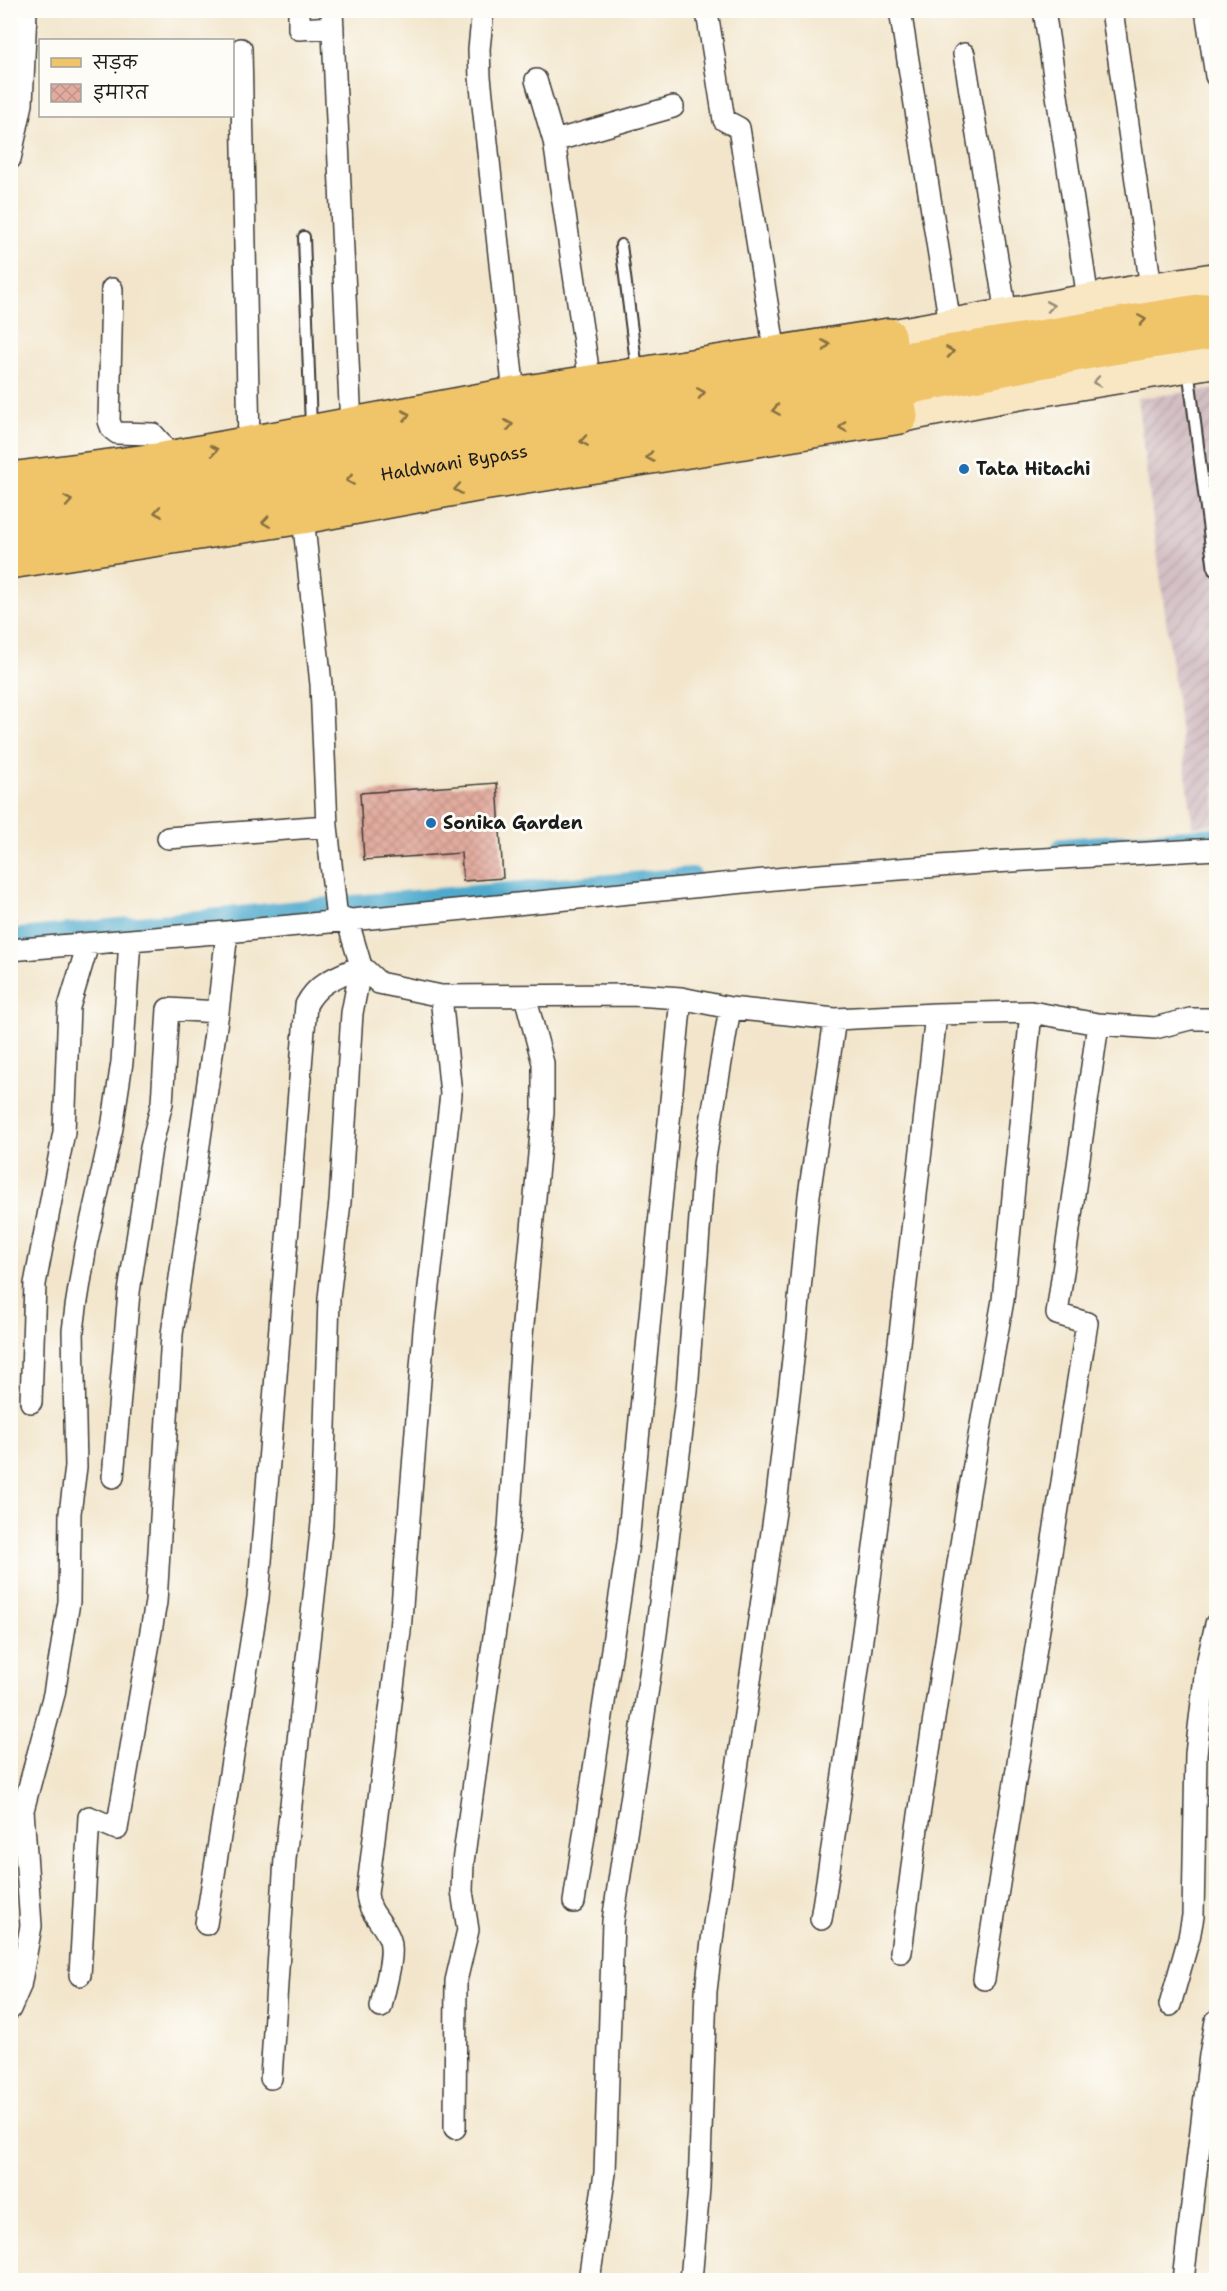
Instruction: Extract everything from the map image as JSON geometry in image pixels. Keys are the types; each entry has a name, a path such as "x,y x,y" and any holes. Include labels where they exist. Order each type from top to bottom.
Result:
{"main road":[{"path":"10,562 303,517 476,485 895,376 1216,308"},
{"path":"10,479 164,459 514,394 638,376 775,352 895,376 1106,350 1216,332"},
{"name":"Haldwani Bypass","path":"10,511 895,376"},
{"name":"Haldwani Bypass","path":"10,536 895,376"}],"street":[{"path":"10,159 22,104 26,10"},
{"path":"299,10 299,29 333,19 351,426"},
{"path":"483,10 479,49 480,77 514,394"},
{"path":"900,10 950,324"},
{"path":"1044,10 1088,299"},
{"path":"1112,10 1151,288"},
{"path":"1206,10 1216,76"},
{"path":"707,12 724,120 739,128 775,352"},
{"path":"242,49 249,443"},
{"path":"964,54 1006,314"},
{"path":"536,80 554,141 590,382"},
{"path":"554,141 673,107"},
{"path":"895,376 950,324 1216,278"},
{"path":"112,289 110,422 112,429 117,433 153,434 161,443 164,459"},
{"path":"895,376 999,398 1216,362"},
{"path":"303,517 321,684 327,826 339,913 361,966 379,983 441,996 635,995 681,998 730,1008 835,1019 1031,1012 1098,1024 1155,1028 1190,1019 1216,1019"},
{"path":"168,838 327,826"},
{"path":"10,950 227,932 339,913 993,862 1216,849"},
{"path":"80,1975 89,1817 117,1829 156,1602 172,1334 218,1012 227,932"},
{"path":"10,2009 20,1986 31,1926 23,1810 54,1694 69,1602 70,1513 76,1467 73,1331 86,1245 112,1128 122,1062 130,940"},
{"path":"31,1402 35,1284 64,1132 69,1007 88,944"},
{"path":"206,1924 258,1598 306,1005 314,990 333,978 361,966"},
{"path":"271,2078 284,1867 322,1523 329,1299 340,1202 351,1013 361,966"},
{"path":"381,2007 391,1943 368,1905 367,1894 399,1631 423,1330 451,1094 441,996"},
{"path":"455,2128 456,1981 468,1930 462,1891 463,1862 509,1528 522,1335 543,1112 543,1063 525,996"},
{"path":"574,1902 628,1543 681,998"},
{"path":"589,2280 605,2173 613,1921 658,1622 687,1391 704,1164 730,1008"},
{"path":"113,1477 129,1292 151,1148 162,1103 168,1009 218,1012"},
{"path":"901,1952 917,1828 951,1608 1003,1300 1031,1012"},
{"path":"821,1919 843,1776 875,1528 910,1251 936,1014"},
{"path":"691,2280 699,2188 706,1991 776,1505 809,1195 835,1019"},
{"path":"984,1979 1087,1323 1057,1314 1098,1024"},
{"path":"1170,2005 1193,1916 1196,1754 1206,1668 1216,1624"},
{"path":"1183,2280 1207,2077 1216,2021"}],"lane":[{"path":"304,237 312,433"},
{"path":"621,245 638,376"},
{"path":"1187,366 1214,570"}],"shaded area":[{"path":"1216,389 1216,824 1193,827 1137,398"}],"building":[{"name":"Sonika Garden","path":"497,783 503,878 463,881 461,853 364,860 360,793"}],"waterway":[{"path":"1062,848 1216,837"},
{"path":"10,939 329,907 692,877"}],"place":[{"name":"Tata Hitachi","path":"964,469"},
{"name":"Sonika Garden","path":"431,823"}]}
